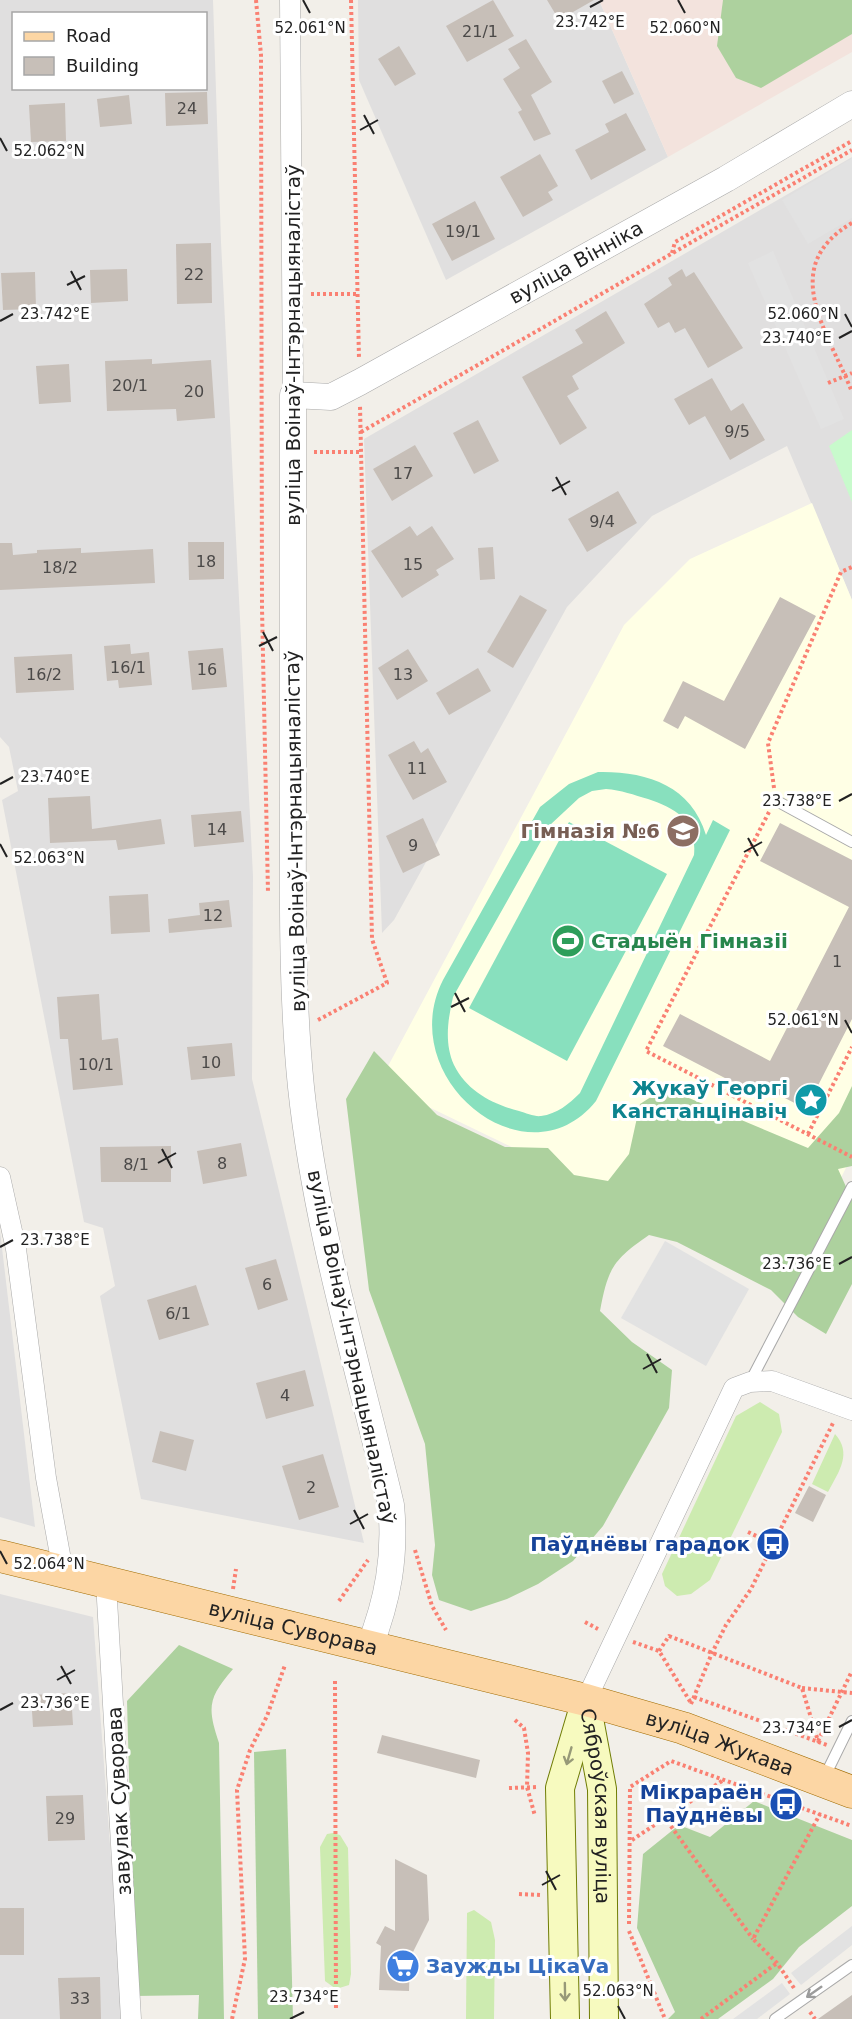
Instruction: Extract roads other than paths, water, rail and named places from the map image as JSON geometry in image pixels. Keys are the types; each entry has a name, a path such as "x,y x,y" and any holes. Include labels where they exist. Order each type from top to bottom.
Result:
{"main road":[{"name":"вуліца Суворава","path":"0,1556 586,1700"},
{"name":"вуліца Жукава","path":"586,1700 683,1728 852,1792"},
{"name":"Сяброўская вуліца","path":"565,2019 560,1788 586,1700"},
{"name":"Сяброўская вуліца","path":"586,1700 602,1789 604,2019"}],"street":[{"name":"вуліца Воінаў-Інтэрнацыяналістаў","path":"290,0 294,868 300,1064 318,1208 391,1505 394,1538 392,1571 382,1615 369,1648"},
{"name":"вуліца Вінніка","path":"293,395 331,397 360,382 726,179 852,104"},
{"path":"0,1177 16,1249 46,1478 63,1571"},
{"path":"586,1700 734,1388 750,1382 772,1381 847,1408"},
{"name":"завулак Суворава","path":"106,1582 131,2019"}],"lane":[{"path":"775,800 852,842"},
{"path":"750,1382 852,1187"},
{"path":"823,1781 852,1721"},
{"path":"775,2019 852,1965"}],"place":[{"name":"Гімназія №6","path":"683,831"},
{"name":"Стадыён Гімназіі","path":"568,941"},
{"name":"Жукаў Георгі Канстанцінавіч","path":"811,1100"},
{"name":"Паўднёвы гарадок","path":"773,1544"},
{"name":"Мікрараён Паўднёвы","path":"786,1804"},
{"name":"Заужды ЦікаVа","path":"403,1966"}]}
